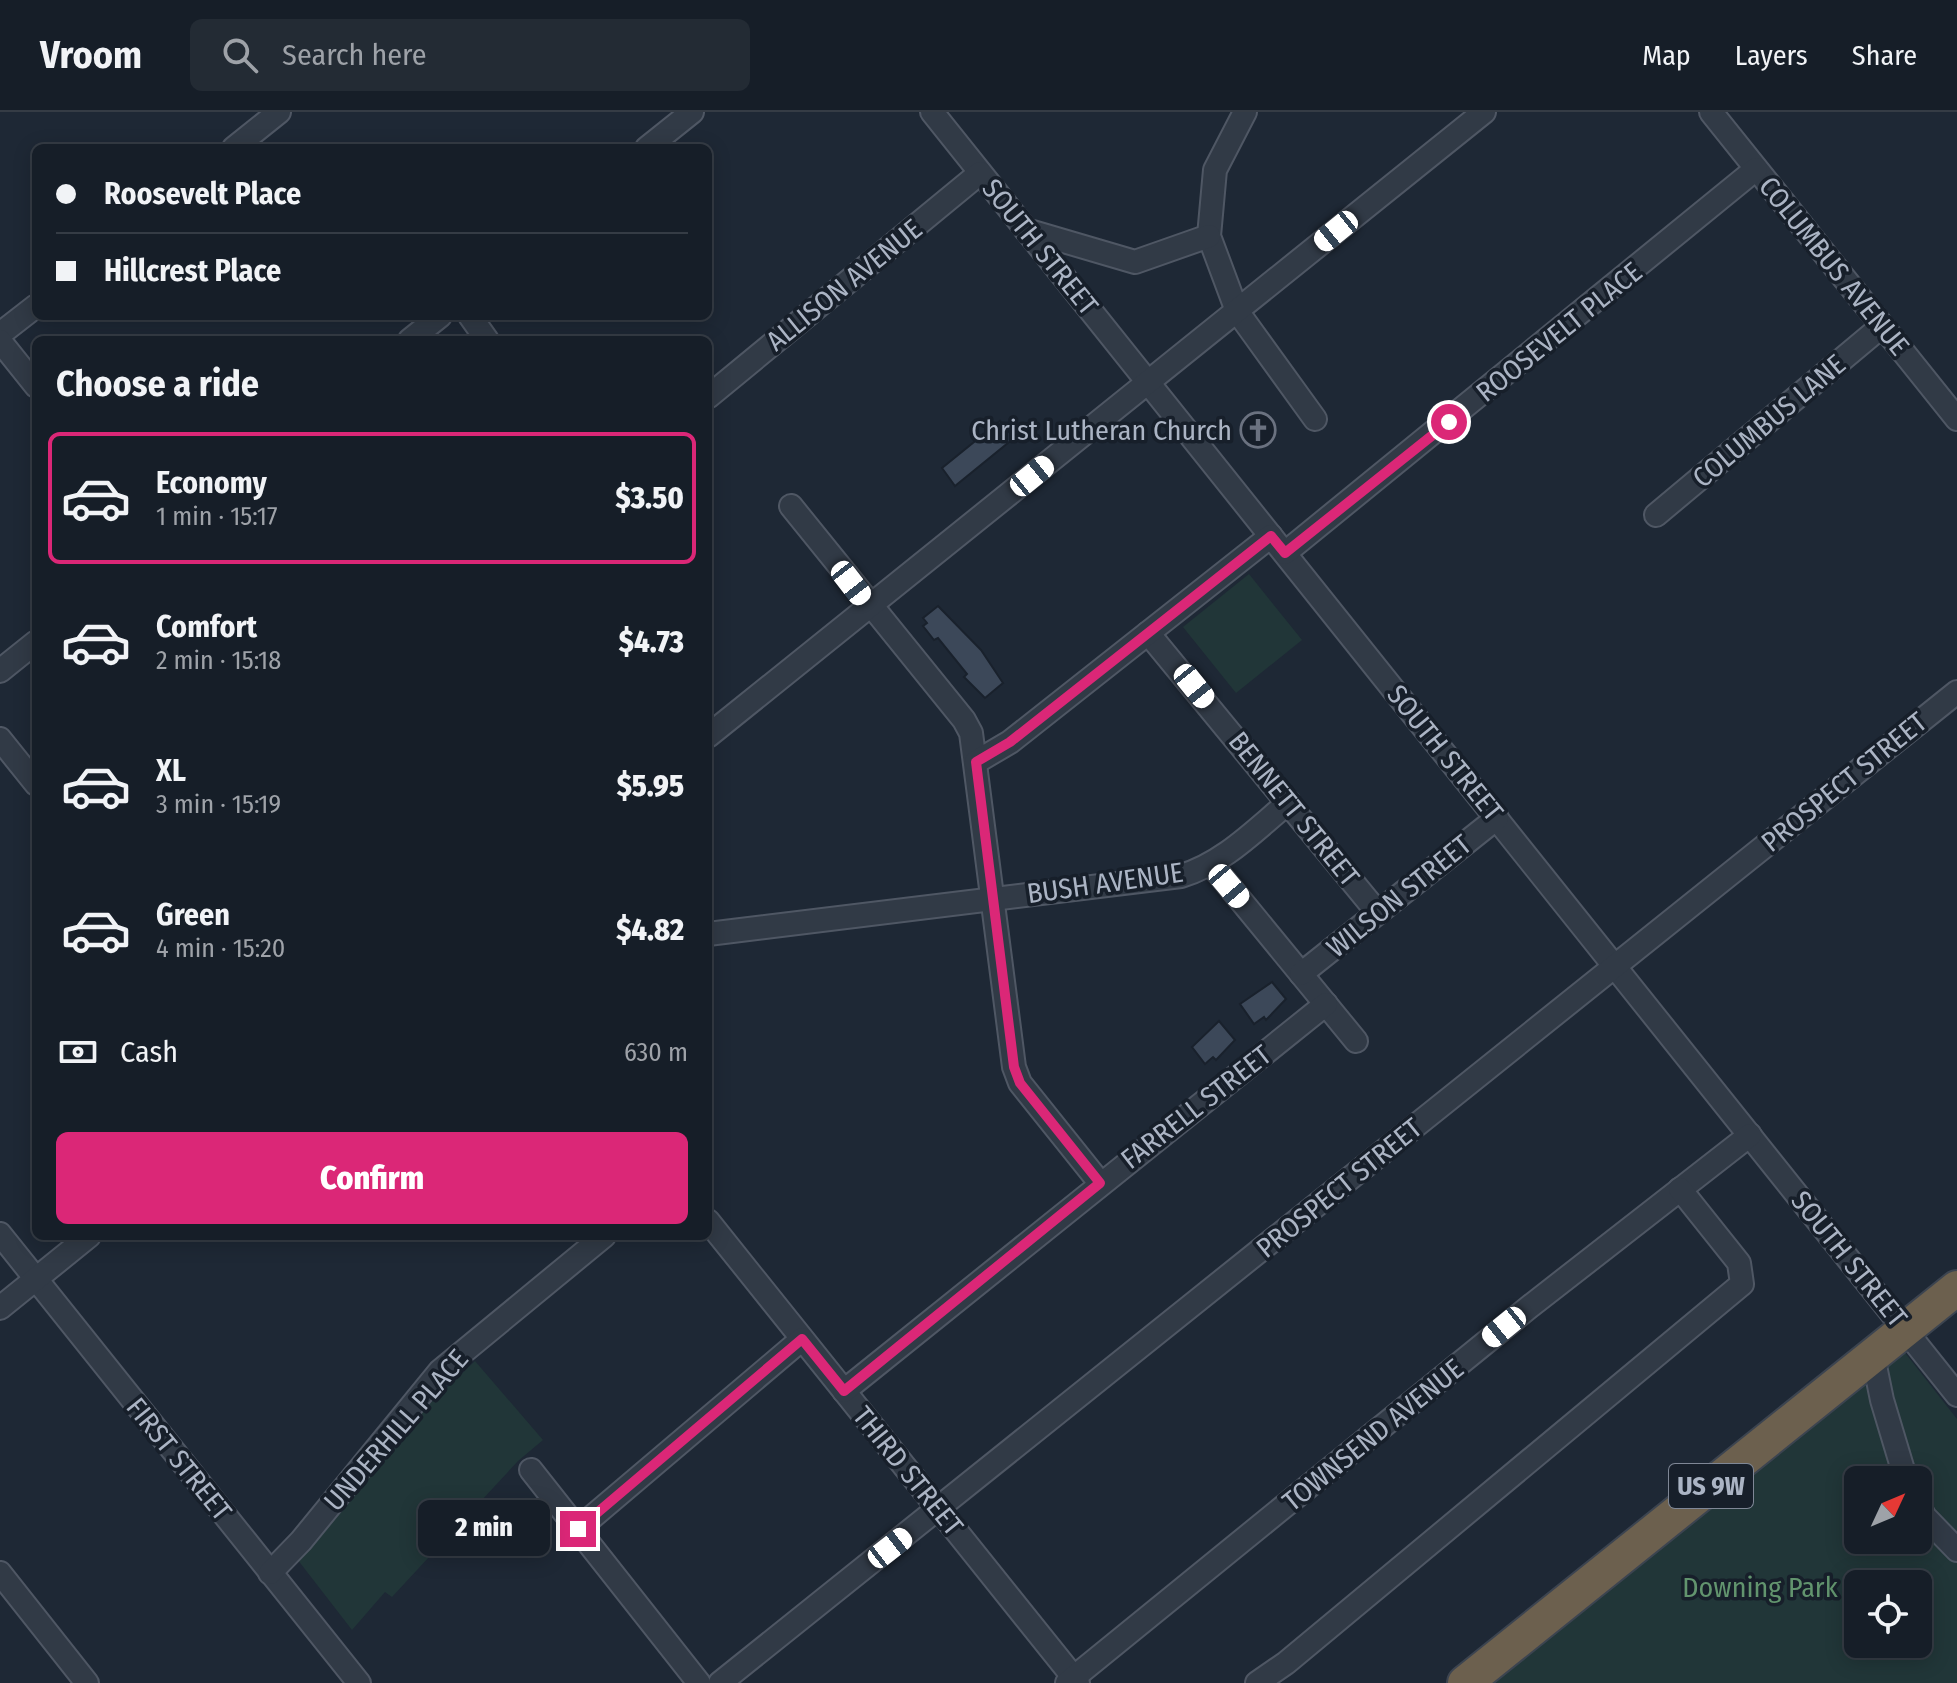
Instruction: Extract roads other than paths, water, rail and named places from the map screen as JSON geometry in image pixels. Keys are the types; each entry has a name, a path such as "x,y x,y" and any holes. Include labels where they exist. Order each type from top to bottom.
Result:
{"highway":[{"name":"US 9W","path":"1465,1683 1957,1288"}],"street":[{"path":"239,144 279,112"},
{"path":"652,144 692,112"},
{"name":"SOUTH STREET","path":"932,112 1957,1395"},
{"path":"1245,112 1215,170 1209,236 1237,311 1315,419"},
{"path":"712,733 1484,112"},
{"name":"COLUMBUS AVENUE","path":"1711,112 1957,419"},
{"name":"ROOSEVELT PLACE","path":"976,762 1010,742 1148,633 1278,545 1756,169"},
{"name":"ALLISON AVENUE","path":"712,394 980,173"},
{"path":"1026,230 1135,262 1209,236"},
{"path":"0,334 32,309"},
{"path":"415,336 435,320"},
{"name":"COLUMBUS LANE","path":"1656,515 1882,326"},
{"path":"0,341 32,381"},
{"path":"791,506 964,720 971,733 1014,1067 1020,1083 1100,1183"},
{"name":"BENNETT STREET","path":"1148,633 1378,913"},
{"path":"0,671 32,645"},
{"name":"PROSPECT STREET","path":"720,1683 1957,692"},
{"path":"0,739 32,779"},
{"name":"BUSH AVENUE","path":"712,933 1181,876 1211,864 1289,802"},
{"name":"WILSON STREET","path":"1301,974 1497,818"},
{"path":"1211,864 1356,1041"},
{"name":"FARRELL STREET","path":"844,1391 1326,1004"},
{"name":"TOWNSEND AVENUE","path":"1073,1681 1528,1308 1750,1135"},
{"path":"1257,1683 1286,1663 1742,1284 1739,1263 1680,1189"},
{"name":"THIRD STREET","path":"712,1226 1073,1681"},
{"name":"FIRST STREET","path":"0,1234 359,1683"},
{"path":"0,1308 84,1240"},
{"name":"UNDERHILL PLACE","path":"270,1573 301,1541 440,1371 599,1240"},
{"path":"578,1529 802,1339"},
{"path":"1873,1356 1882,1400 1902,1466"},
{"path":"531,1470 699,1683"},
{"path":"1932,1524 1957,1550"},
{"path":"0,1573 87,1683"}],"place":[{"name":"Christ Lutheran Church","path":"1258,430"}],"park label":[{"name":"Downing Park","path":"1760,1587"}]}
